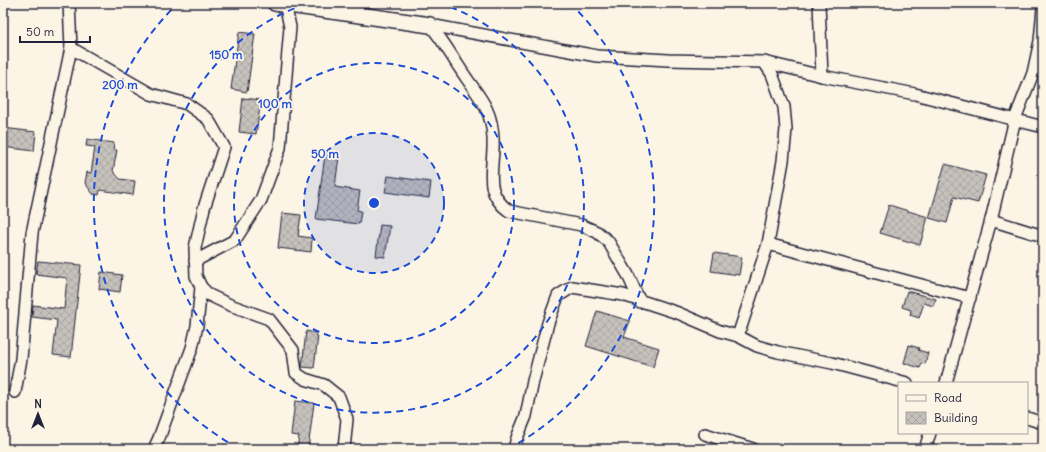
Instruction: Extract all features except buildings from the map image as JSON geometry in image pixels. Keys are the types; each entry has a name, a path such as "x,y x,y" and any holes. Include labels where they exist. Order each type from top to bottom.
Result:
{"street":[{"path":"15,392 21,359 32,233 71,48 69,3"},
{"path":"819,3 822,76"},
{"path":"196,261 235,240 261,200 280,148 290,27 280,4"},
{"path":"280,4 430,25 596,56 668,60 764,62 822,76 915,94 1043,127"},
{"path":"946,382 991,220 1014,119 1033,73 1040,42 1043,8"},
{"path":"430,25 440,37 463,74 483,101 489,113 494,138 491,182 495,197 501,205 509,211 581,225 597,232 608,241 628,275 640,302"},
{"path":"71,48 151,94 187,104 208,119 224,147 204,208 195,248 196,276 201,287 209,295 230,305 269,319 293,350 296,373 305,379 324,385 339,397 347,419 344,449"},
{"path":"738,336 768,244 783,161 786,129 784,107 772,74 764,62"},
{"path":"991,220 1043,236"},
{"path":"768,244 970,298"},
{"path":"154,449 160,438 192,348 197,326 201,287"},
{"path":"514,449 526,416 533,381 548,323 558,296 572,287 623,295 640,302 678,313 720,331 738,336 757,346 778,352 832,363 903,382"},
{"path":"1028,418 1043,423"},
{"path":"705,434 753,449"},
{"path":"925,449 930,434"}]}
